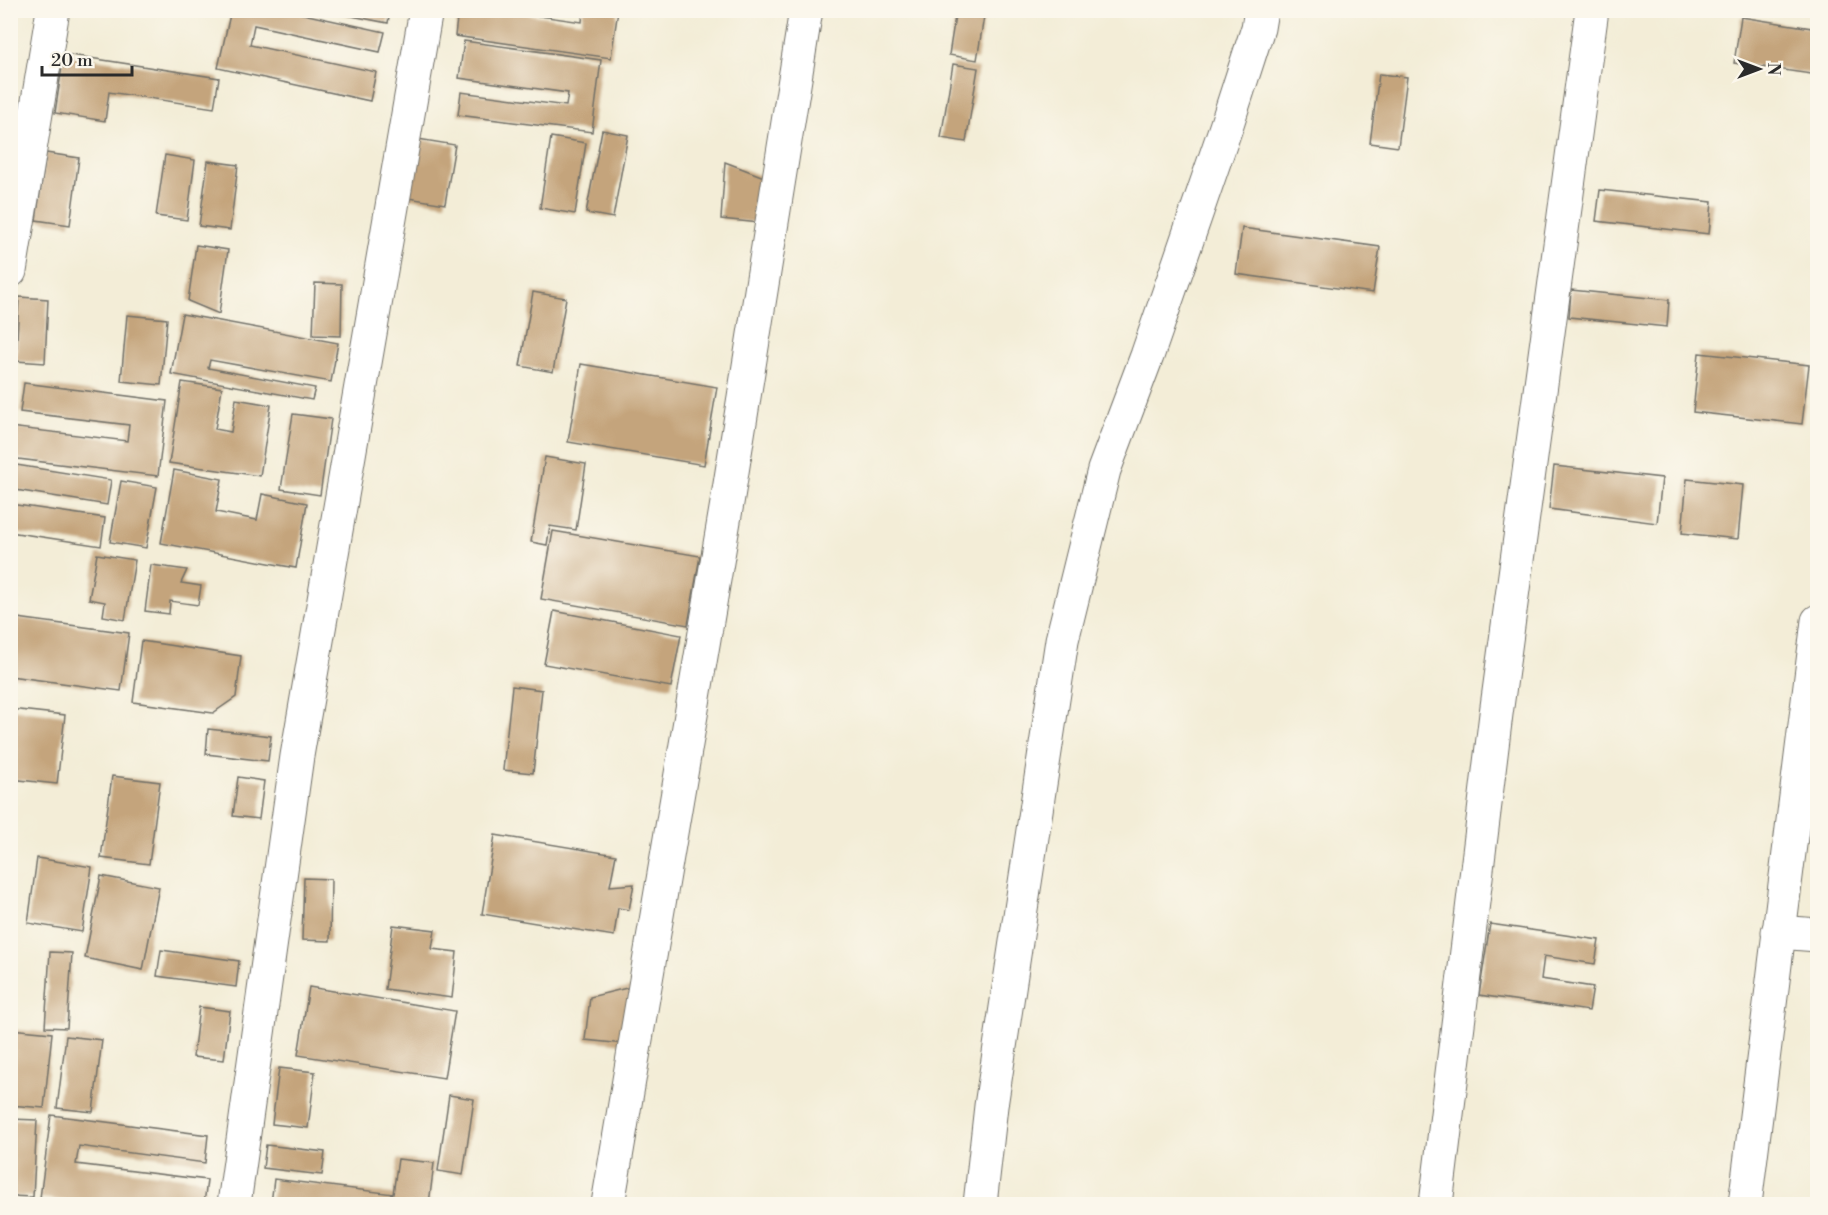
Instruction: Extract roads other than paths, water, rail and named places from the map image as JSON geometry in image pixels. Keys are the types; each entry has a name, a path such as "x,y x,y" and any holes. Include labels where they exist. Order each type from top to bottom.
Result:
{"street":[{"path":"10,271 53,10"},
{"path":"234,1204 297,756 426,10"},
{"path":"608,1204 728,503 806,10"},
{"path":"980,1204 991,1106 1062,640 1104,470 1147,356 1226,127 1258,28 1261,10"},
{"path":"1436,1204 1496,714 1592,10"},
{"path":"1745,1204 1818,621"},
{"path":"1778,932 1818,936"}]}
